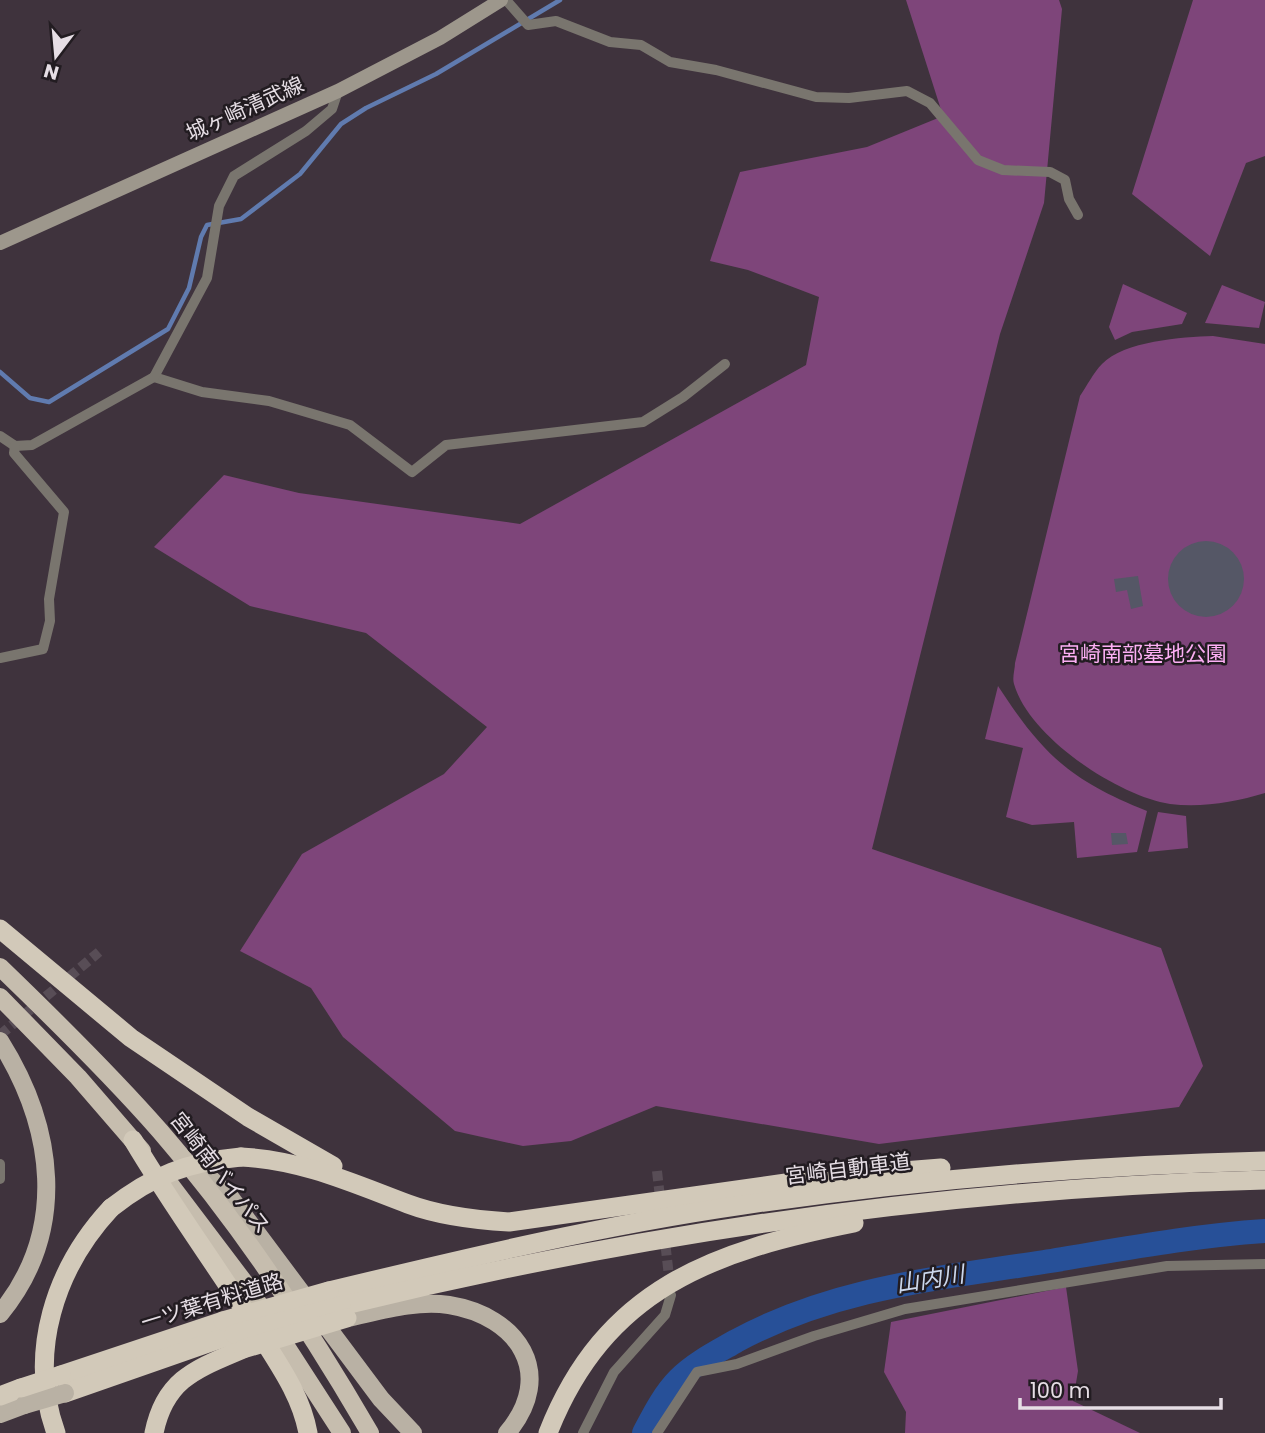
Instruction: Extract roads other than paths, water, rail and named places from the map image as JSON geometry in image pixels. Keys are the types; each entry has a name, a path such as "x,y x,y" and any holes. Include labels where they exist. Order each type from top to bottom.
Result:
{"highway":[{"path":"0,929 131,1038 183,1075 370,1188"},
{"name":"宮崎南バイパス","path":"0,967 99,1064 161,1133 253,1252 370,1433"},
{"path":"0,998 133,1140 247,1286 342,1433"},
{"path":"133,1140 165,1194 229,1285 290,1382 303,1409 308,1433"},
{"path":"56,1433 46,1384 50,1317 64,1273 85,1237 111,1209 131,1192 181,1166 241,1157 312,1167 439,1213 509,1222 828,1177 984,1164 1088,1168"},
{"name":"宮崎自動車道","path":"443,1273 633,1224 742,1205 956,1179 1088,1168 1265,1161"},
{"name":"宮崎自動車道","path":"443,1273 492,1271 702,1232 954,1200 1050,1191 1265,1180"},
{"path":"548,1433 574,1378 607,1335 654,1292 681,1276 764,1242 954,1200"},
{"path":"339,1305 492,1271"},
{"path":"153,1433 164,1398 175,1386 204,1366 234,1336 443,1273"},
{"name":"一ツ葉有料道路","path":"0,1396 23,1397 234,1336"}],"main road":[{"name":"城ヶ崎清武線","path":"0,243 338,91 440,38 500,0"},
{"path":"0,1041 25,1083 41,1128 46,1158 44,1214 39,1238 28,1268 0,1314"},
{"path":"161,1133 230,1197 380,1399 413,1433"},
{"path":"339,1305 448,1305 482,1315 505,1329 523,1350 531,1385 524,1410 507,1433"},
{"name":"一ツ葉有料道路","path":"0,1414 23,1397"}],"street":[{"path":"506,0 528,25 556,21 610,42 642,45 670,62 716,70 816,97 849,98 907,91 930,103 978,160 1003,170 1050,172 1065,180 1069,199 1078,215"},
{"path":"0,436 15,446 32,445 154,377 208,278 219,206 234,176 306,131 332,109 338,91"},
{"path":"154,377 202,392 269,401 350,425 412,472 446,445 643,422 683,397 725,364"},
{"path":"0,658 43,649 50,621 49,599 64,512 14,453 15,446"},
{"path":"0,1164 0,1179"},
{"path":"657,1433 697,1372 737,1364 814,1336 905,1309 1167,1266 1265,1264"},
{"path":"583,1433 614,1372 665,1315 671,1295"}],"waterway":[{"path":"0,372 30,398 49,402 168,329 189,288 201,237 207,225 241,219 300,174 341,124 366,108 436,74 560,0"},
{"name":"山内川","path":"644,1433 669,1391 692,1368 736,1341 810,1309 848,1297 924,1280 1182,1240 1265,1231"}],"tunnel":[{"path":"0,1035 99,952"},
{"path":"657,1171 670,1285"}],"park label":[{"name":"宮崎南部墓地公園","path":"1143,654"}]}
